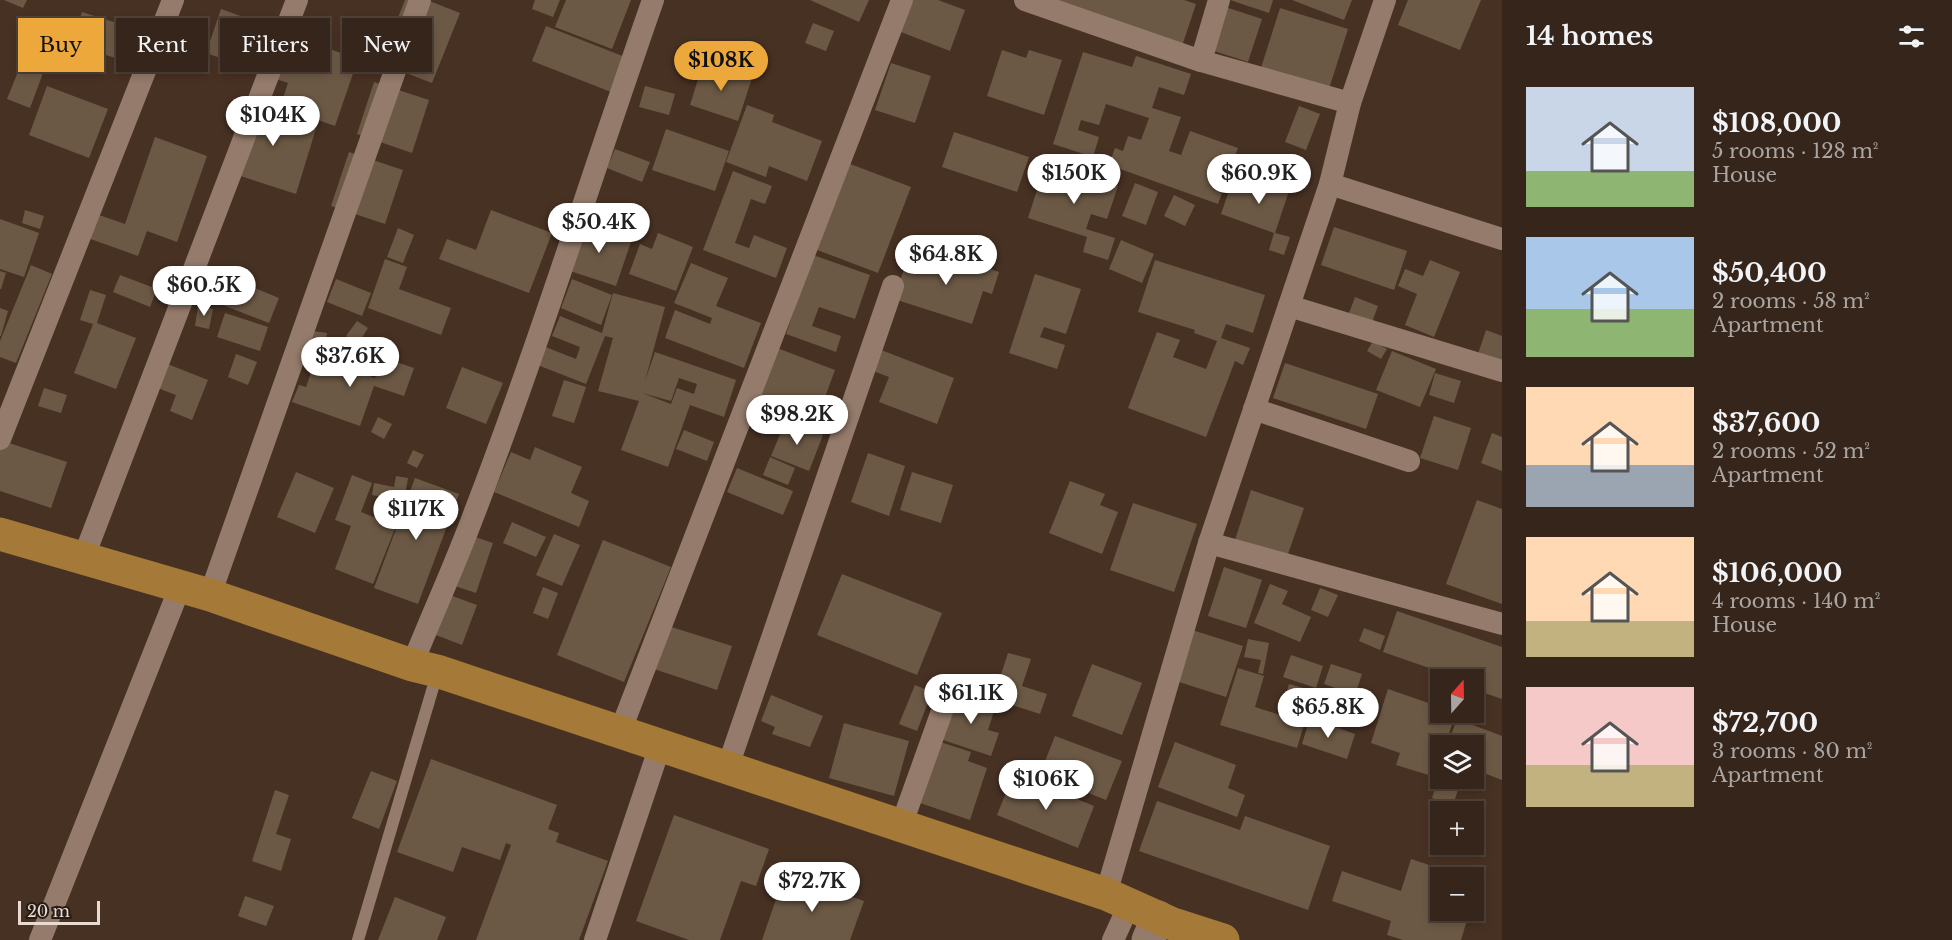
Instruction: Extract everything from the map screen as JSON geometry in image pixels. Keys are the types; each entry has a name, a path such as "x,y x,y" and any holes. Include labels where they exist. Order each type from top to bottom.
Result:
{"main road":[{"path":"0,534 195,591 620,732 901,826 1151,920 1223,940"}],"street":[{"path":"0,439 173,0"},
{"path":"83,559 297,0"},
{"path":"39,940 195,591 420,0"},
{"path":"425,668 474,516 524,378 653,0"},
{"path":"620,732 902,0"},
{"path":"1025,0 1201,61 1350,103"},
{"path":"1201,61 1219,0"},
{"path":"1113,940 1151,920 1209,543 1330,184 1350,103 1385,0"},
{"path":"1330,184 1502,239"},
{"path":"728,768 892,286"},
{"path":"1289,306 1502,371"},
{"path":"1254,409 1408,460"},
{"path":"1209,543 1502,624"},
{"path":"901,826 951,686"},
{"path":"595,940 660,746"}],"lane":[{"path":"358,940 425,668"}],"building":[{"path":"4,0 27,0 23,8"},
{"path":"405,0 427,0 460,13 432,83 403,72 432,72 432,18 398,18"},
{"path":"535,0 560,0 553,17 532,9"},
{"path":"566,0 631,0 612,49 555,27"},
{"path":"810,0 869,0 859,22"},
{"path":"913,0 938,0 965,10 950,51 901,32"},
{"path":"1033,0 1184,0 1196,4 1181,49"},
{"path":"1230,0 1273,0 1269,13"},
{"path":"1292,0 1352,0 1344,20"},
{"path":"1408,0 1481,0 1460,50 1398,25"},
{"path":"1219,5 1262,19 1248,62 1205,48"},
{"path":"1280,8 1348,29 1328,92 1260,71"},
{"path":"221,9 246,18 220,18 220,58 208,54 208,47"},
{"path":"82,12 101,18 80,18"},
{"path":"104,19 116,23 116,58 104,54"},
{"path":"813,23 834,31 826,51 805,43"},
{"path":"546,26 625,57 611,92 532,61"},
{"path":"330,49 342,53 342,72 354,72 335,126 280,107 288,83 261,74 262,72 330,72"},
{"path":"1002,50 1026,58 1029,50 1062,60 1044,115 987,96"},
{"path":"1083,52 1132,67 1136,56 1191,74 1184,95 1159,87 1152,108 1181,117 1169,151 1181,155 1190,131 1238,148 1218,204 1109,165 1115,148 1123,151 1128,136 1141,140 1149,118 1106,104 1099,125 1081,120 1078,130 1099,137 1093,157 1053,144"},
{"path":"703,63 752,78 738,121 690,105"},
{"path":"891,63 931,76 915,123 875,110"},
{"path":"18,72 43,72 30,108 7,99"},
{"path":"374,82 429,100 412,153 357,134"},
{"path":"47,86 108,109 89,158 29,135"},
{"path":"645,86 675,94 669,115 639,107"},
{"path":"251,101 318,122 296,194 228,172"},
{"path":"747,105 774,115 772,122 822,141 807,181 769,166 766,177 726,162"},
{"path":"1299,106 1320,114 1306,150 1285,142"},
{"path":"666,129 729,151 715,191 652,170"},
{"path":"954,132 1029,157 1017,192 942,167"},
{"path":"155,137 207,156 177,242 147,231 138,256 85,237 93,213 125,224"},
{"path":"615,149 650,162 642,182 607,168"},
{"path":"349,152 403,170 385,224 331,206"},
{"path":"845,162 911,187 878,273 812,248"},
{"path":"1046,162 1118,186 1107,219 1091,214 1086,229 1115,238 1108,260 1083,252 1087,237 1028,218"},
{"path":"733,171 772,186 765,204 751,199 735,243 749,248 754,235 787,248 776,278 703,250"},
{"path":"1251,171 1291,185 1275,233 1290,237 1284,255 1269,250 1274,233 1221,214 1235,173 1250,177"},
{"path":"1135,183 1158,192 1146,225 1122,216"},
{"path":"1174,195 1195,205 1185,226 1164,216"},
{"path":"25,210 44,216 40,229 22,223"},
{"path":"491,210 552,233 529,293 439,259 447,239 476,250"},
{"path":"0,219 39,233 24,277 0,269"},
{"path":"583,222 632,239 616,286 567,270"},
{"path":"1334,227 1407,251 1394,290 1321,265"},
{"path":"398,228 414,235 403,263 387,257"},
{"path":"658,233 693,247 676,291 629,274 640,244 652,249"},
{"path":"1121,240 1154,254 1142,283 1109,269"},
{"path":"931,250 999,272 992,294 983,291 972,324 894,299 908,257 927,263"},
{"path":"813,255 870,275 855,319 819,307 812,326 841,336 836,352 786,334"},
{"path":"385,259 407,267 399,289 451,308 441,335 368,308"},
{"path":"1155,260 1265,295 1253,333 1226,324 1221,338 1250,348 1243,365 1235,361 1206,437 1128,408 1157,332 1180,340 1173,357 1206,369 1217,341 1194,333 1195,330 1138,312"},
{"path":"1430,260 1460,272 1434,337 1405,325 1417,294 1398,286 1405,269 1423,276"},
{"path":"691,263 728,278 716,306 761,323 744,368 665,338 675,310 710,324 712,318 674,303"},
{"path":"31,265 52,274 16,363 0,357 0,341"},
{"path":"0,271 6,273 1,289 0,289"},
{"path":"218,273 279,298 269,323 207,299"},
{"path":"1035,274 1081,289 1066,334 1044,327 1040,337 1065,345 1057,369 1009,353"},
{"path":"120,275 157,289 150,307 113,292"},
{"path":"336,279 371,293 362,316 327,302"},
{"path":"572,279 612,295 601,325 561,308"},
{"path":"90,290 106,295 97,323 136,338 116,389 74,373 93,324 80,320"},
{"path":"613,293 665,307 645,381 655,352 736,380 724,417 690,405 668,467 621,450 639,401 598,391 613,338 605,336 586,384 535,364 543,346 576,359 580,347 552,336 560,316 602,333","holes":["679,378 697,384 694,394 677,388 671,404 642,393 671,401"]},
{"path":"1355,297 1378,306 1371,325 1348,316"},
{"path":"198,306 213,309 209,329 195,326"},
{"path":"0,308 8,311 1,336 0,336"},
{"path":"225,313 268,327 260,351 217,337"},
{"path":"357,321 368,328 358,344 346,336"},
{"path":"1486,330 1502,336 1502,365 1477,357"},
{"path":"313,331 327,333 324,349 310,347"},
{"path":"1373,341 1387,349 1381,359 1367,351"},
{"path":"777,348 835,370 824,400 818,398 809,420 757,400"},
{"path":"881,350 954,378 937,424 879,402 889,377 873,371"},
{"path":"1392,351 1436,369 1420,407 1376,390"},
{"path":"236,354 257,362 248,385 228,377"},
{"path":"382,357 414,368 404,396 374,386 360,426 292,402 299,385 306,387 316,358 375,378"},
{"path":"165,363 208,380 192,420 170,411 176,395 155,387"},
{"path":"1285,363 1378,394 1366,429 1273,398"},
{"path":"462,367 503,383 486,424 446,408"},
{"path":"1435,373 1461,381 1454,403 1429,395"},
{"path":"564,380 586,387 574,423 552,416"},
{"path":"44,388 67,395 61,413 38,406"},
{"path":"1434,416 1471,428 1458,470 1420,458"},
{"path":"378,417 392,424 384,439 371,432"},
{"path":"786,420 823,435 809,471 771,456"},
{"path":"684,430 714,442 707,461 676,449"},
{"path":"1492,433 1502,437 1502,471 1481,463"},
{"path":"0,440 67,462 51,508 0,491"},
{"path":"535,447 582,467 571,493 589,501 579,527 494,492 511,452 530,460"},
{"path":"413,450 424,455 417,468 407,463"},
{"path":"868,453 905,466 889,516 851,502"},
{"path":"770,457 795,468 788,485 763,475"},
{"path":"737,468 793,491 783,515 727,492"},
{"path":"296,472 334,488 315,533 277,517"},
{"path":"912,472 953,485 941,523 900,510"},
{"path":"352,475 372,483 361,512 396,526 373,584 335,569 351,526 335,520"},
{"path":"396,476 408,478 404,501 372,495 374,483 394,487"},
{"path":"415,478 459,494 418,604 374,588"},
{"path":"1070,481 1105,494 1100,505 1118,512 1102,554 1049,533"},
{"path":"1251,490 1304,508 1287,557 1235,540"},
{"path":"1477,500 1502,509 1502,604 1446,584"},
{"path":"1133,503 1197,524 1174,592 1110,570"},
{"path":"512,522 546,537 536,557 503,543"},
{"path":"463,533 493,543 476,593 446,583"},
{"path":"554,534 580,545 562,586 536,575"},
{"path":"603,540 671,567 624,682 557,655"},
{"path":"1224,567 1262,580 1246,628 1208,616"},
{"path":"842,574 942,613 917,675 817,635"},
{"path":"1270,584 1288,591 1282,604 1311,617 1300,642 1254,623"},
{"path":"543,587 558,593 548,619 533,613"},
{"path":"1320,588 1338,595 1328,617 1311,610"},
{"path":"444,593 477,605 462,645 428,632"},
{"path":"1397,611 1502,647 1502,699 1484,693 1484,669 1432,669 1383,652"},
{"path":"665,625 732,646 717,690 651,668"},
{"path":"1364,628 1385,636 1380,650 1359,641"},
{"path":"1192,630 1243,646 1226,697 1176,681"},
{"path":"1248,639 1269,643 1263,674 1258,673 1261,660 1244,657"},
{"path":"1008,653 1031,659 1022,686 1047,694 1040,714 993,699"},
{"path":"1291,655 1323,666 1316,688 1283,677"},
{"path":"1092,664 1142,683 1122,735 1072,716"},
{"path":"1331,664 1362,674 1355,695 1324,684"},
{"path":"1238,668 1264,676 1255,707 1280,715 1289,684 1314,691 1297,748 1220,725"},
{"path":"915,685 932,692 917,731 899,724"},
{"path":"1388,689 1430,704 1430,723 1452,723 1449,735 1430,735 1430,775 1396,765 1400,753 1371,743"},
{"path":"956,692 996,705 988,730 999,733 991,756 940,739"},
{"path":"771,695 823,716 810,747 772,734 775,727 761,721"},
{"path":"1310,718 1355,734 1347,759 1302,744"},
{"path":"844,723 909,741 894,796 829,778"},
{"path":"1456,723 1468,723 1502,736 1502,780 1484,773 1484,735 1451,735"},
{"path":"1055,736 1122,761 1106,800 1040,774"},
{"path":"937,741 971,752 968,761 987,768 970,820 917,802"},
{"path":"1175,742 1236,765 1228,788 1245,795 1237,817 1158,787"},
{"path":"431,759 557,805 548,829 559,833 556,842 608,861 579,940 476,940 511,845 506,843 500,860 462,847 453,872 397,852"},
{"path":"371,771 397,781 379,829 352,818"},
{"path":"1014,773 1094,806 1078,848 997,815"},
{"path":"1435,789 1458,789 1454,801 1432,798"},
{"path":"275,790 289,795 276,834 291,839 281,871 252,861"},
{"path":"1157,801 1240,830 1245,816 1330,846 1308,910 1139,851"},
{"path":"674,815 769,849 756,886 741,881 720,940 689,940 636,921"},
{"path":"1411,859 1435,867 1430,867 1430,921 1467,921 1461,940 1403,940 1387,935 1391,921 1332,901 1342,871 1401,891"},
{"path":"785,873 864,901 850,940 762,940"},
{"path":"245,896 274,906 266,926 238,916"},
{"path":"395,897 446,917 437,940 378,940"}]}
